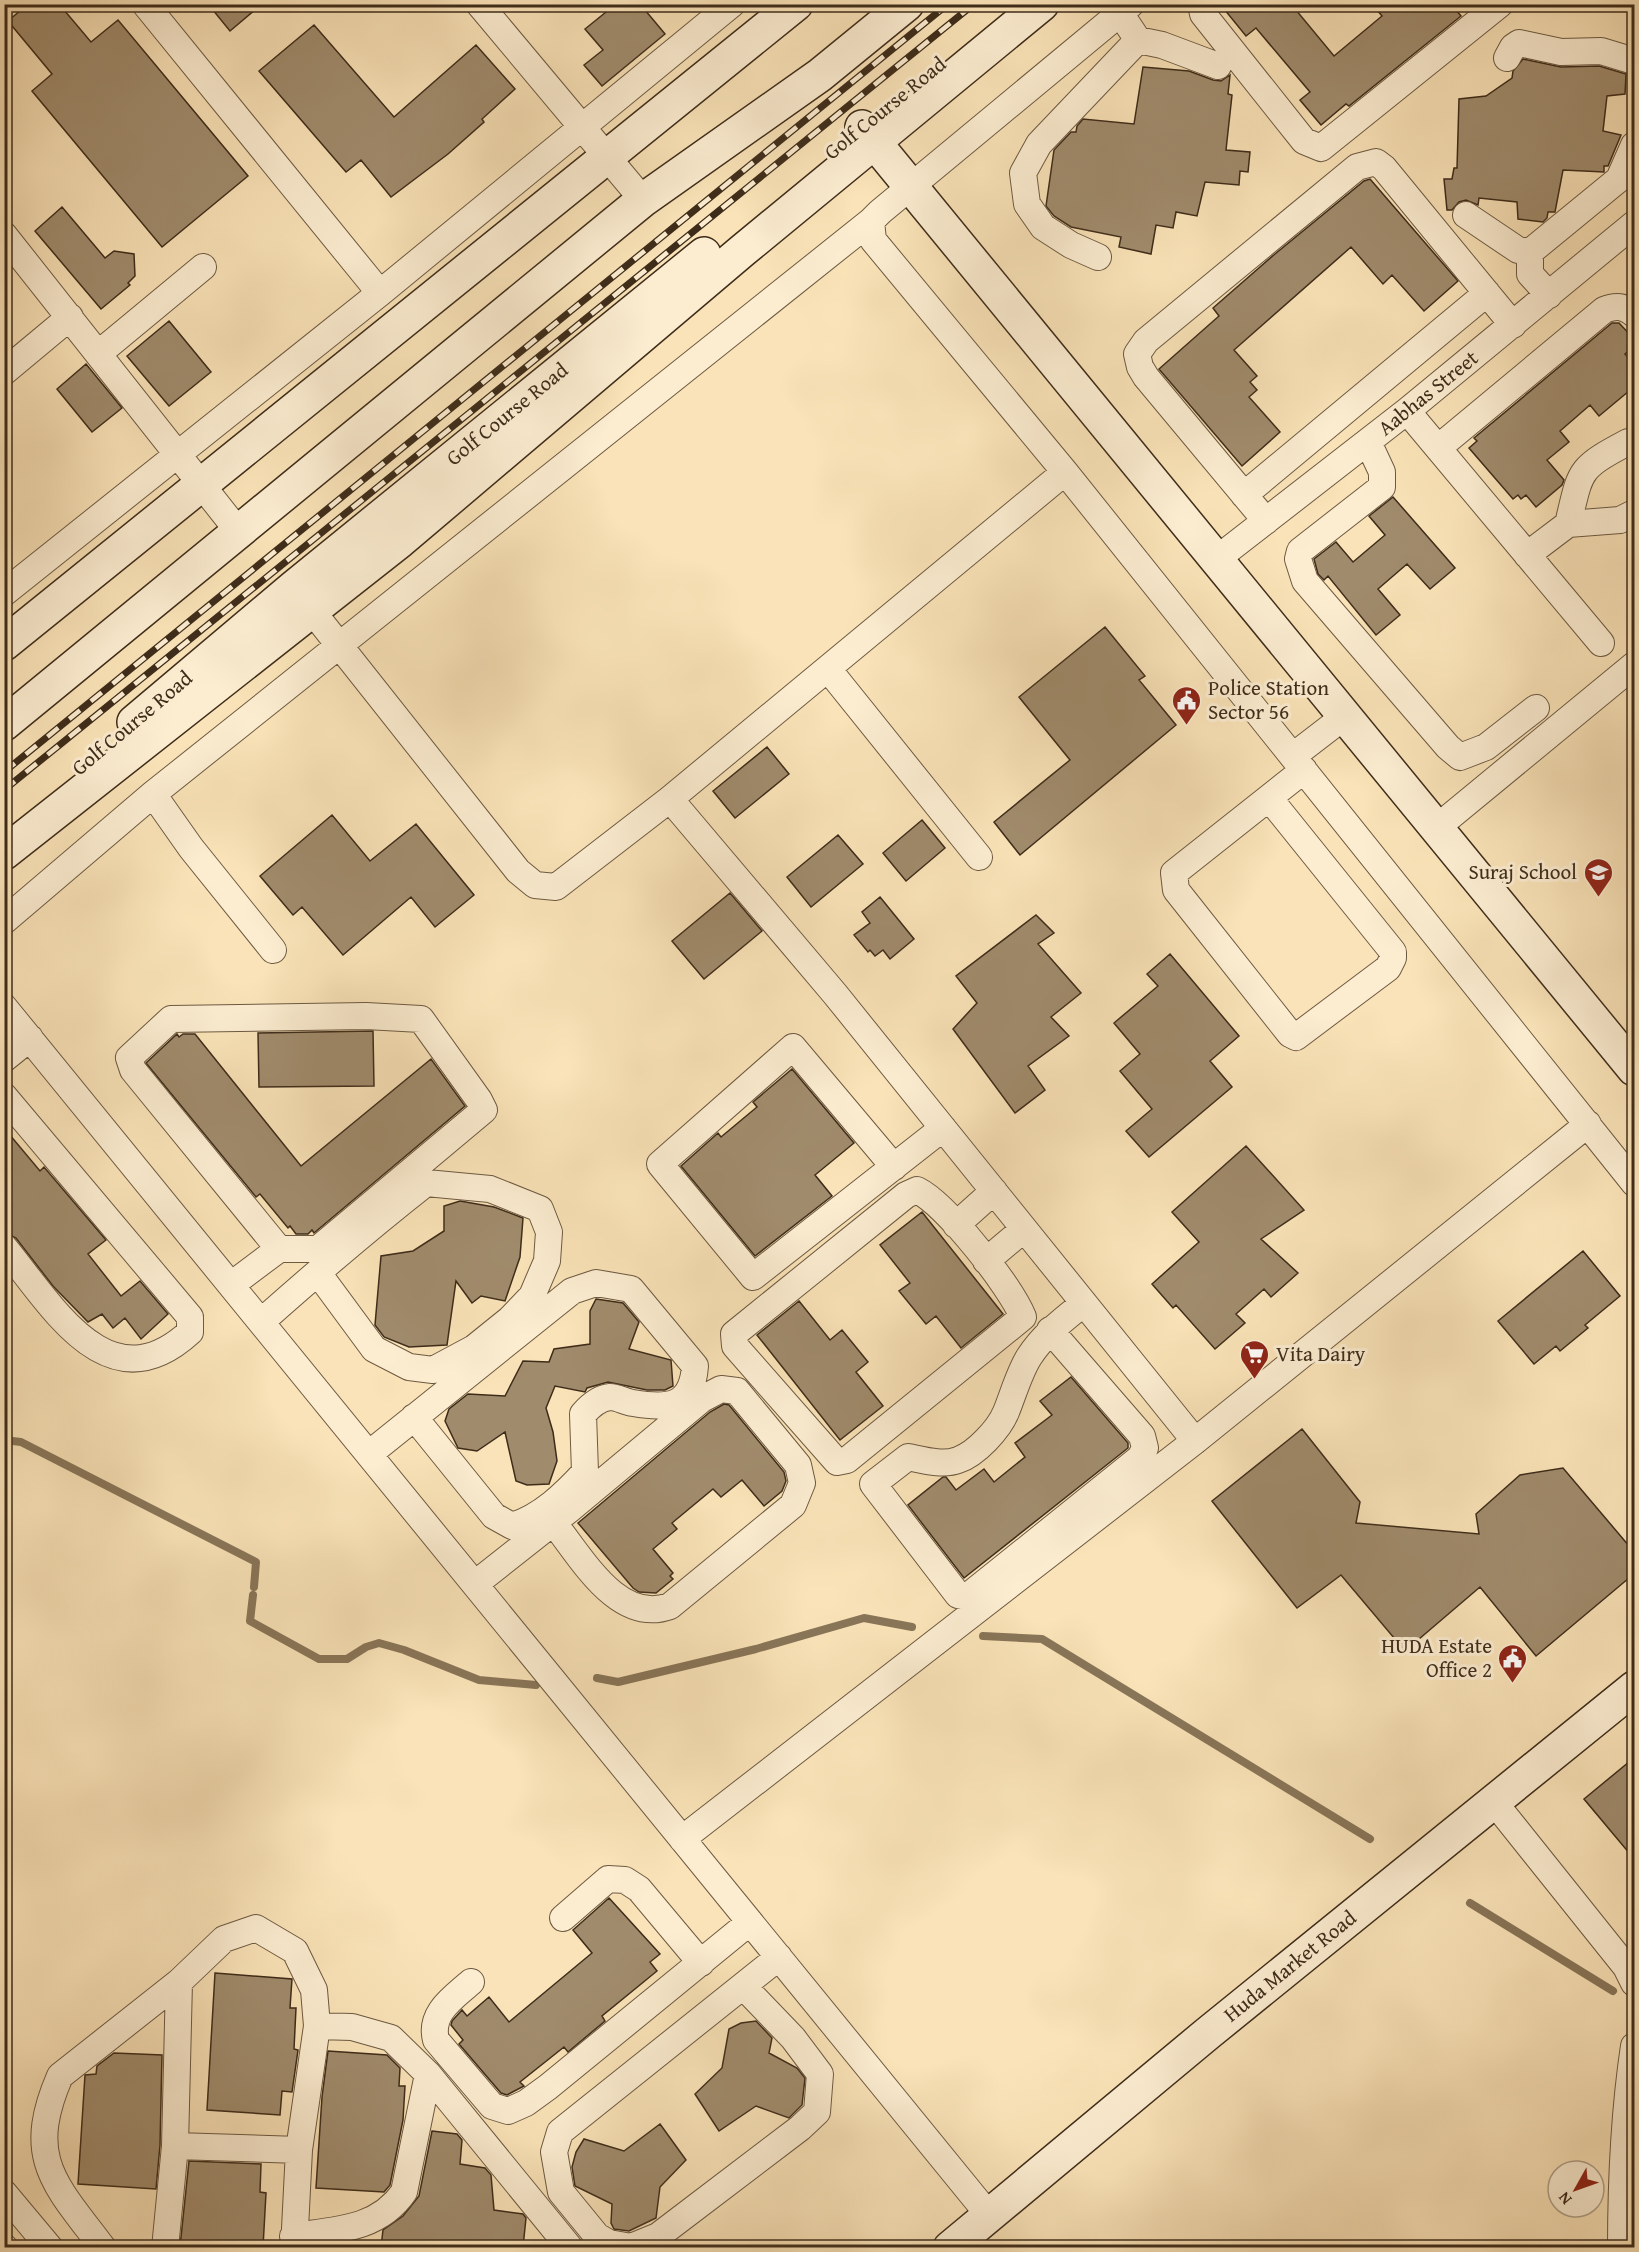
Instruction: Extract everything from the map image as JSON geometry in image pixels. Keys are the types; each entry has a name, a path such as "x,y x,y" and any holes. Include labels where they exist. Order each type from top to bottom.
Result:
{"street":[{"path":"145,4 380,293"},
{"path":"479,4 643,200"},
{"path":"4,593 380,293 732,4"},
{"path":"4,644 796,4"},
{"path":"4,724 643,200 820,75 907,4"},
{"name":"Golf Course Road","path":"4,827 303,599 868,135 1013,4"},
{"path":"1042,4 868,135 1218,558 1436,829 1635,1069"},
{"path":"1201,4 1203,14 1304,141 1321,148 1500,4"},
{"path":"4,921 153,794 871,221 1125,9 1138,40"},
{"path":"1138,40 1162,45 1218,66"},
{"path":"1098,257 1071,245 1043,227 1027,204 1023,173 1039,144 1138,40"},
{"path":"1507,58 1513,47 1519,43 1561,52 1601,51 1635,61"},
{"path":"1466,215 1518,250 1530,252 1619,179 1635,145"},
{"path":"1266,521 1146,377 1137,354 1146,340 1357,167 1376,162 1384,168 1513,325"},
{"path":"871,221 870,230 877,246 1065,472 1635,1183"},
{"name":"Aabhas Street","path":"1218,558 1407,411 1635,224"},
{"path":"4,235 238,531"},
{"path":"1530,252 1530,274 1549,295"},
{"path":"98,354 203,267"},
{"path":"1244,495 1486,292"},
{"path":"1438,448 1604,310 1614,306 1625,308 1635,314"},
{"path":"4,372 70,317"},
{"path":"1407,411 1601,643"},
{"path":"1368,442 1382,472 1382,487 1300,551 1298,559 1305,580 1448,747 1460,757 1486,747 1536,708"},
{"path":"1568,524 1578,478 1594,460 1628,442 1635,442"},
{"path":"4,853 303,599 518,871 536,885 556,887 670,799 1065,472"},
{"path":"1527,555 1568,524 1620,520 1635,513"},
{"path":"1436,829 1635,665"},
{"path":"828,669 979,857"},
{"path":"1269,798 1393,952 1388,968 1296,1036 1290,1034 1176,890 1174,873 1269,798 1345,716"},
{"path":"153,794 191,848 273,950"},
{"path":"670,799 835,994 1195,1441"},
{"path":"4,1007 988,2214"},
{"path":"231,1285 279,1249 318,1249 484,1110 480,1100 421,1019 366,1016 171,1019 129,1058 133,1070 279,1249"},
{"path":"4,1059 30,1038"},
{"path":"894,1167 793,1047 660,1164 753,1277 894,1167 943,1128"},
{"path":"4,1096 190,1317 190,1332 178,1343 142,1360 111,1356 90,1346 63,1318 4,1247"},
{"path":"682,1839 1195,1441 1588,1124"},
{"path":"261,1322 318,1273 426,1183 490,1189 540,1209 549,1232 548,1261 532,1296 510,1319 474,1348 433,1370 409,1367 374,1349 318,1273"},
{"path":"917,1190 928,1196 986,1261 1023,1317 847,1460 837,1462 819,1444 735,1346 734,1334 741,1326 906,1195 917,1190"},
{"path":"956,1225 994,1191"},
{"path":"986,1261 1024,1229"},
{"path":"369,1454 414,1417 572,1291 596,1283 632,1289 695,1366 694,1383 683,1401 667,1406 634,1403 610,1397 593,1403 583,1414 585,1472 567,1492 525,1521 512,1526 494,1516 414,1417"},
{"path":"1050,1330 1142,1436 1145,1448 1140,1458 967,1596 958,1595 873,1484 908,1457 934,1462 958,1461 988,1438 998,1429 1028,1359 1050,1330 1084,1303"},
{"path":"475,1584 702,1399 721,1389 737,1391 798,1465 802,1483 794,1505 670,1606 657,1611 637,1609 615,1598 553,1522"},
{"name":"Huda Market Road","path":"950,2247 1635,1688"},
{"path":"1494,1802 1626,1967 1635,1983"},
{"path":"563,1918 608,1880 624,1880 639,1889 701,1963"},
{"path":"471,1982 442,2007 433,2029 436,2040 492,2106 508,2111 526,2103 548,2087 750,1922"},
{"path":"103,2247 57,2186 48,2170 45,2158 45,2131 50,2098 60,2076 178,1982 224,1939 256,1928 295,1951 314,1990 317,2026 299,2150 294,2242 359,2227 379,2217 396,2204 404,2192 428,2074"},
{"path":"743,1986 793,2038 820,2074 817,2112 800,2128 658,2236 631,2247 609,2243 597,2236 561,2192 555,2152 560,2132 779,1957"},
{"path":"165,2247 175,2146 178,1982"},
{"path":"317,2026 352,2026 391,2038 428,2074 570,2247"},
{"path":"1621,2247 1622,2173 1628,2091 1635,2046"},
{"path":"175,2146 299,2150"},
{"path":"4,2193 50,2247"}],"building":[{"path":"28,4 59,4 91,42 118,20 248,176 162,247 32,91 52,74 8,21"},
{"path":"208,4 262,4 230,31"},
{"path":"616,4 640,4 665,34 602,86 584,65 603,50 585,29"},
{"path":"1220,4 1291,4 1334,56 1382,16 1372,4 1451,4 1461,16 1349,106 1346,104 1321,125 1300,100 1310,92 1256,28 1246,36"},
{"path":"314,25 394,117 476,45 515,89 482,119 484,122 448,154 391,197 361,160 346,172 259,71"},
{"path":"1523,59 1561,67 1599,66 1626,74 1625,94 1607,96 1603,131 1621,135 1608,166 1604,166 1604,172 1563,170 1555,212 1548,212 1543,222 1518,219 1517,202 1479,198 1478,205 1466,200 1459,202 1452,210 1447,210 1444,179 1452,179 1454,168 1457,168 1459,99 1486,96 1512,78 1513,71"},
{"path":"1143,67 1189,71 1221,81 1230,75 1228,94 1232,95 1226,150 1250,152 1248,172 1240,171 1239,185 1205,182 1197,216 1176,212 1173,228 1156,225 1151,254 1119,247 1121,237 1071,227 1054,216 1046,206 1054,150 1071,132 1076,132 1077,126 1083,119 1134,124"},
{"path":"1370,179 1458,281 1424,311 1392,275 1383,284 1351,247 1234,350 1257,376 1250,382 1257,390 1249,397 1280,432 1242,466 1159,369 1219,316 1213,308 1275,254 1364,181"},
{"path":"62,207 105,258 114,251 134,254 135,276 128,283 130,285 101,309 35,231"},
{"path":"169,321 211,372 169,406 127,356"},
{"path":"1612,323 1619,323 1635,340 1635,345 1625,354 1635,365 1635,386 1599,416 1590,405 1560,431 1569,442 1547,460 1564,480 1562,485 1536,507 1526,495 1521,499 1518,495 1513,499 1469,448 1477,441 1474,438"},
{"path":"86,364 122,408 92,432 57,389"},
{"path":"1393,497 1455,568 1430,589 1407,564 1378,589 1400,615 1376,635 1328,576 1324,580 1318,574 1314,559 1336,542 1353,562 1385,535 1369,516"},
{"path":"1105,627 1145,676 1139,680 1176,725 1020,855 994,822 1070,760 1019,697"},
{"path":"767,747 789,774 735,818 713,791"},
{"path":"332,815 370,861 416,824 474,895 435,927 411,897 343,955 302,907 293,915 260,876"},
{"path":"922,820 945,848 906,881 883,853"},
{"path":"838,835 863,864 811,907 787,877"},
{"path":"730,893 762,931 704,979 672,941"},
{"path":"880,897 914,939 890,959 883,950 875,956 870,950 868,952 854,935 870,923 862,912"},
{"path":"1036,915 1054,933 1038,944 1081,993 1051,1017 1069,1036 1028,1066 1045,1090 1015,1113 953,1029 977,1003 956,976"},
{"path":"1170,954 1239,1036 1210,1061 1232,1087 1149,1157 1126,1131 1152,1109 1120,1071 1140,1054 1114,1023 1158,986 1147,974"},
{"path":"373,1031 374,1086 259,1087 258,1033"},
{"path":"177,1034 179,1037 183,1034 195,1034 301,1166 431,1059 465,1106 314,1233 312,1230 308,1234 296,1234 290,1226 288,1228 260,1194 256,1197 146,1063"},
{"path":"792,1069 854,1143 815,1175 832,1196 755,1256 681,1166 718,1133 721,1137 757,1107 753,1102"},
{"path":"4,1128 40,1171 44,1167 106,1240 88,1254 121,1296 140,1281 168,1314 141,1339 125,1318 113,1328 102,1314 88,1322 53,1286 16,1238 4,1232"},
{"path":"1246,1146 1304,1210 1261,1239 1298,1273 1271,1297 1264,1289 1236,1314 1245,1323 1215,1349 1176,1305 1173,1308 1152,1284 1199,1242 1172,1212"},
{"path":"460,1201 494,1207 523,1218 520,1257 505,1301 481,1296 472,1303 456,1281 447,1345 409,1347 384,1337 375,1325 381,1256 413,1251 444,1231 444,1206"},
{"path":"922,1212 1003,1314 961,1348 936,1316 926,1324 899,1291 910,1283 880,1245"},
{"path":"1583,1251 1620,1296 1585,1325 1588,1328 1560,1351 1556,1346 1534,1364 1498,1321"},
{"path":"596,1299 623,1303 639,1322 629,1349 671,1360 673,1386 665,1390 647,1390 608,1382 587,1388 585,1392 555,1386 546,1408 553,1432 557,1461 549,1484 527,1485 516,1481 505,1432 477,1451 458,1448 445,1421 449,1409 468,1394 505,1396 523,1361 549,1362 554,1349 590,1344 590,1311"},
{"path":"799,1301 830,1340 842,1330 868,1362 856,1372 883,1406 840,1440 757,1335"},
{"path":"1071,1377 1128,1443 1128,1448 964,1578 908,1505 943,1477 946,1477 956,1490 984,1469 994,1482 1025,1457 1015,1443 1052,1415 1040,1401"},
{"path":"724,1404 729,1405 784,1472 786,1481 782,1491 764,1506 742,1480 721,1497 713,1489 672,1523 677,1529 653,1549 673,1573 670,1576 673,1579 656,1593 639,1592 633,1588 578,1523 710,1412"},
{"path":"1302,1429 1360,1502 1356,1523 1479,1534 1476,1514 1520,1475 1563,1468 1635,1553 1635,1573 1536,1656 1480,1587 1405,1651 1341,1575 1297,1608 1212,1501"},
{"path":"1635,1757 1635,1860 1584,1799"},
{"path":"609,1898 660,1954 650,1962 657,1971 602,2016 605,2021 568,2052 564,2047 520,2082 524,2086 507,2095 501,2093 459,2044 463,2040 451,2025 452,2021 462,2010 467,2016 489,1997 509,2022 592,1953 573,1930"},
{"path":"215,1973 292,1979 290,2008 296,2008 294,2049 298,2050 292,2092 282,2091 280,2115 207,2110"},
{"path":"756,2021 772,2038 769,2053 797,2068 805,2078 802,2105 789,2118 756,2106 719,2131 695,2094 722,2068 729,2029 741,2023"},
{"path":"328,2051 387,2055 400,2068 399,2086 405,2086 403,2120 390,2185 384,2192 316,2188 322,2097"},
{"path":"114,2053 162,2055 160,2145 156,2189 78,2184 85,2075 96,2074 97,2066"},
{"path":"660,2124 686,2160 660,2187 656,2218 629,2231 614,2229 611,2223 612,2204 575,2186 572,2167 576,2152 584,2139 624,2151"},
{"path":"432,2131 457,2134 462,2140 460,2164 485,2168 491,2175 494,2210 523,2214 526,2218 523,2247 381,2247 383,2230 403,2216 419,2196"},
{"path":"189,2161 261,2164 260,2192 266,2193 263,2247 180,2247"}],"waterway":[{"path":"4,1440 21,1442 256,1562 254,1587"},
{"path":"253,1595 250,1621 319,1659 347,1659 366,1647 379,1643 404,1650 479,1680 536,1685"},
{"path":"597,1678 618,1682 756,1649 864,1618 912,1627"},
{"path":"983,1636 1042,1639 1370,1839"},
{"path":"1470,1903 1613,1991"}],"railway":[{"path":"4,772 948,4"},
{"path":"4,790 974,4"}],"place":[{"name":"Police Station Sector 56","path":"1187,726"},
{"name":"Suraj School","path":"1598,898"},
{"name":"Vita Dairy","path":"1255,1380"},
{"name":"HUDA Estate Office 2","path":"1513,1684"}]}
